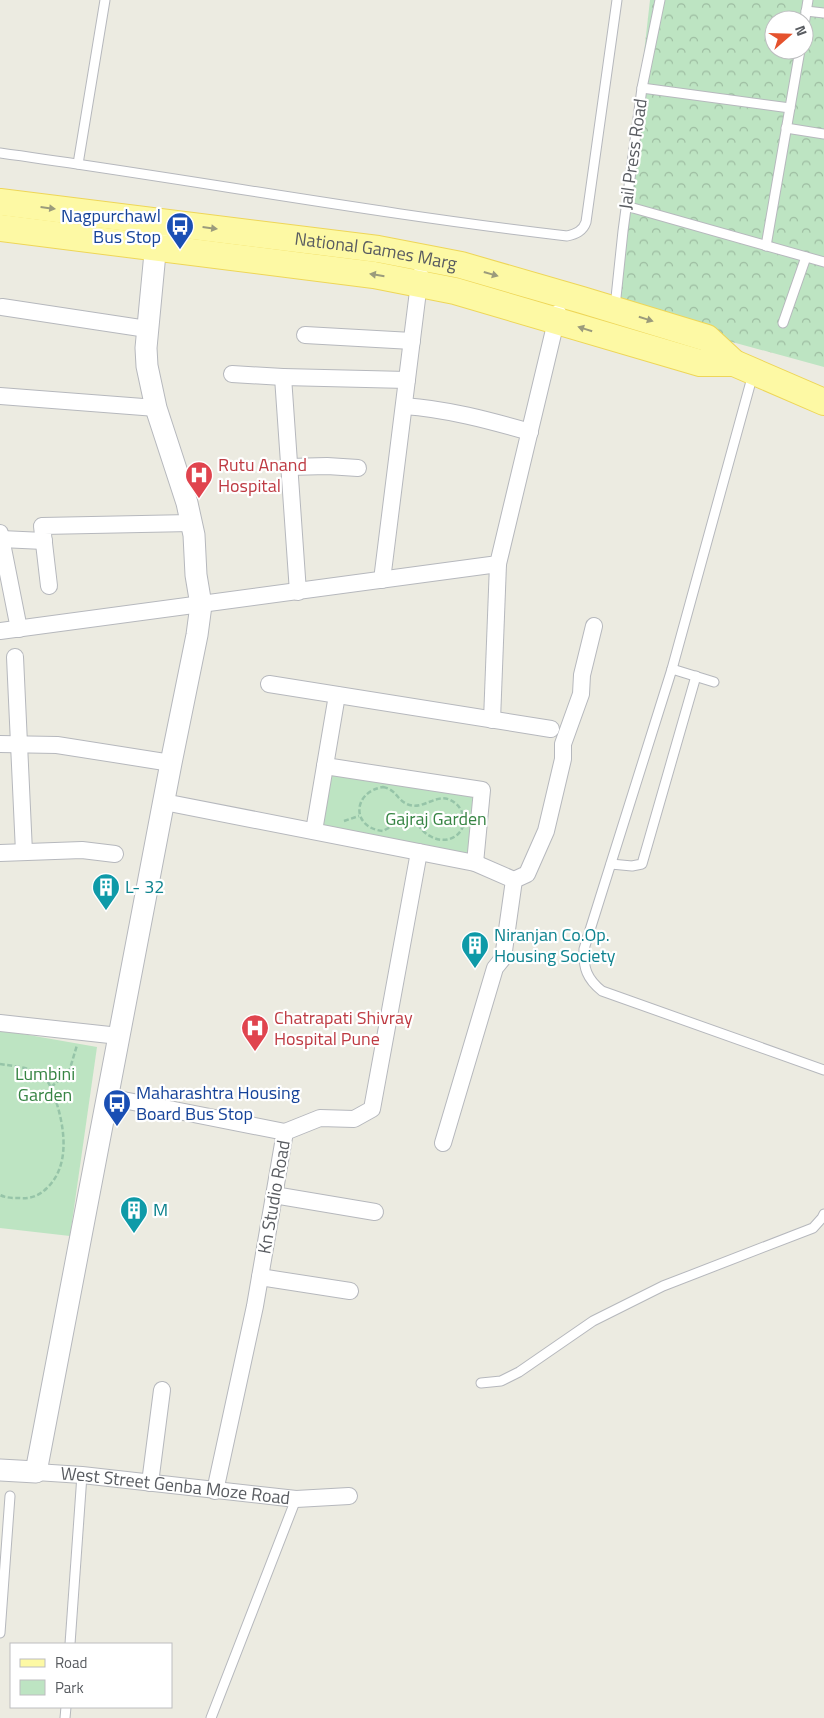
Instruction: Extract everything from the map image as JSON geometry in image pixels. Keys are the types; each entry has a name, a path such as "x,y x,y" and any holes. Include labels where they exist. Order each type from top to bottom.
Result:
{"main road":[{"name":"National Games Marg","path":"0,202 378,249 461,265 707,338 744,367 824,402"},
{"name":"National Games Marg","path":"0,228 374,275 418,283 455,291 700,363 744,367"}],"street":[{"path":"36,1472 197,635 201,605 187,503 156,408 147,366 147,330 158,222"},
{"path":"382,580 418,283 424,257"},
{"path":"492,720 498,564 562,294"},
{"path":"2,306 147,330"},
{"path":"305,335 412,341"},
{"path":"232,374 407,380"},
{"path":"283,376 298,592"},
{"path":"0,396 156,408"},
{"path":"404,406 423,407 478,417 530,432"},
{"path":"289,468 326,466 358,468"},
{"path":"49,586 42,526 191,523"},
{"path":"19,629 0,536 44,541"},
{"path":"0,631 498,564"},
{"path":"164,802 475,863 514,880 527,874 546,831 563,759 563,744 581,694 582,675 594,626"},
{"path":"15,657 24,852"},
{"path":"269,684 551,729"},
{"path":"314,831 337,695"},
{"path":"0,744 57,745 171,763"},
{"path":"325,766 482,790 475,863"},
{"path":"0,852 82,850 115,854"},
{"name":"Kn Studio Road","path":"215,1491 260,1276 285,1132 320,1118 354,1119 372,1109 419,852"},
{"path":"442,1143 495,968 503,958 514,880"},
{"path":"0,1024 119,1036"},
{"path":"108,1097 285,1132"},
{"path":"274,1196 375,1212"},
{"path":"260,1276 350,1291"},
{"path":"150,1483 162,1390"},
{"name":"West Street Genba Moze Road","path":"0,1470 82,1475 296,1499 350,1496"}],"lane":[{"path":"78,164 105,0"},
{"path":"0,153 275,196 460,222 557,234 574,234 580,232 586,222 617,0"},
{"name":"Jail Press Road","path":"615,310 626,206 642,88 660,0"},
{"path":"766,246 798,60"},
{"path":"642,88 790,108"},
{"path":"786,128 824,134"},
{"path":"626,206 824,262"},
{"path":"783,323 806,257"},
{"path":"744,367 672,669 584,949 583,962 586,975 592,984 602,991 824,1070"},
{"path":"672,669 714,682"},
{"path":"611,864 632,866 642,864 696,676"},
{"path":"481,1383 501,1381 519,1372 593,1321 663,1286 813,1228 824,1214"},
{"path":"70,1643 82,1475"},
{"path":"0,1633 10,1496"},
{"path":"211,1718 296,1499"}],"path":[{"path":"383,787 393,790 402,802 413,806 418,806 438,798 449,799 459,807 464,823 459,834 450,839 442,840 430,836 413,820 403,820 383,831 371,827 359,816 358,811 366,794 383,787"},
{"path":"51,1087 69,1072 81,1032"},
{"path":"0,1064 30,1069 41,1075 51,1087 62,1127 63,1152 60,1169 53,1182 36,1196 26,1199 0,1195"}],"green space":[{"path":"650,0 824,0 824,367 615,310"},
{"name":"Gajraj Garden","path":"325,766 482,790 475,863 314,831"},
{"name":"Lumbini Garden","path":"0,1030 97,1047 70,1236 0,1228"}],"place":[{"name":"Nagpurchawl Bus Stop","path":"180,250"},
{"name":"Rutu Anand Hospital","path":"199,499"},
{"name":"L- 32","path":"106,911"},
{"name":"Niranjan Co.Op. Housing Society","path":"475,969"},
{"name":"Chatrapati Shivray Hospital Pune","path":"255,1052"},
{"name":"Maharashtra Housing Board Bus Stop","path":"117,1127"},
{"name":"M","path":"134,1234"}]}
